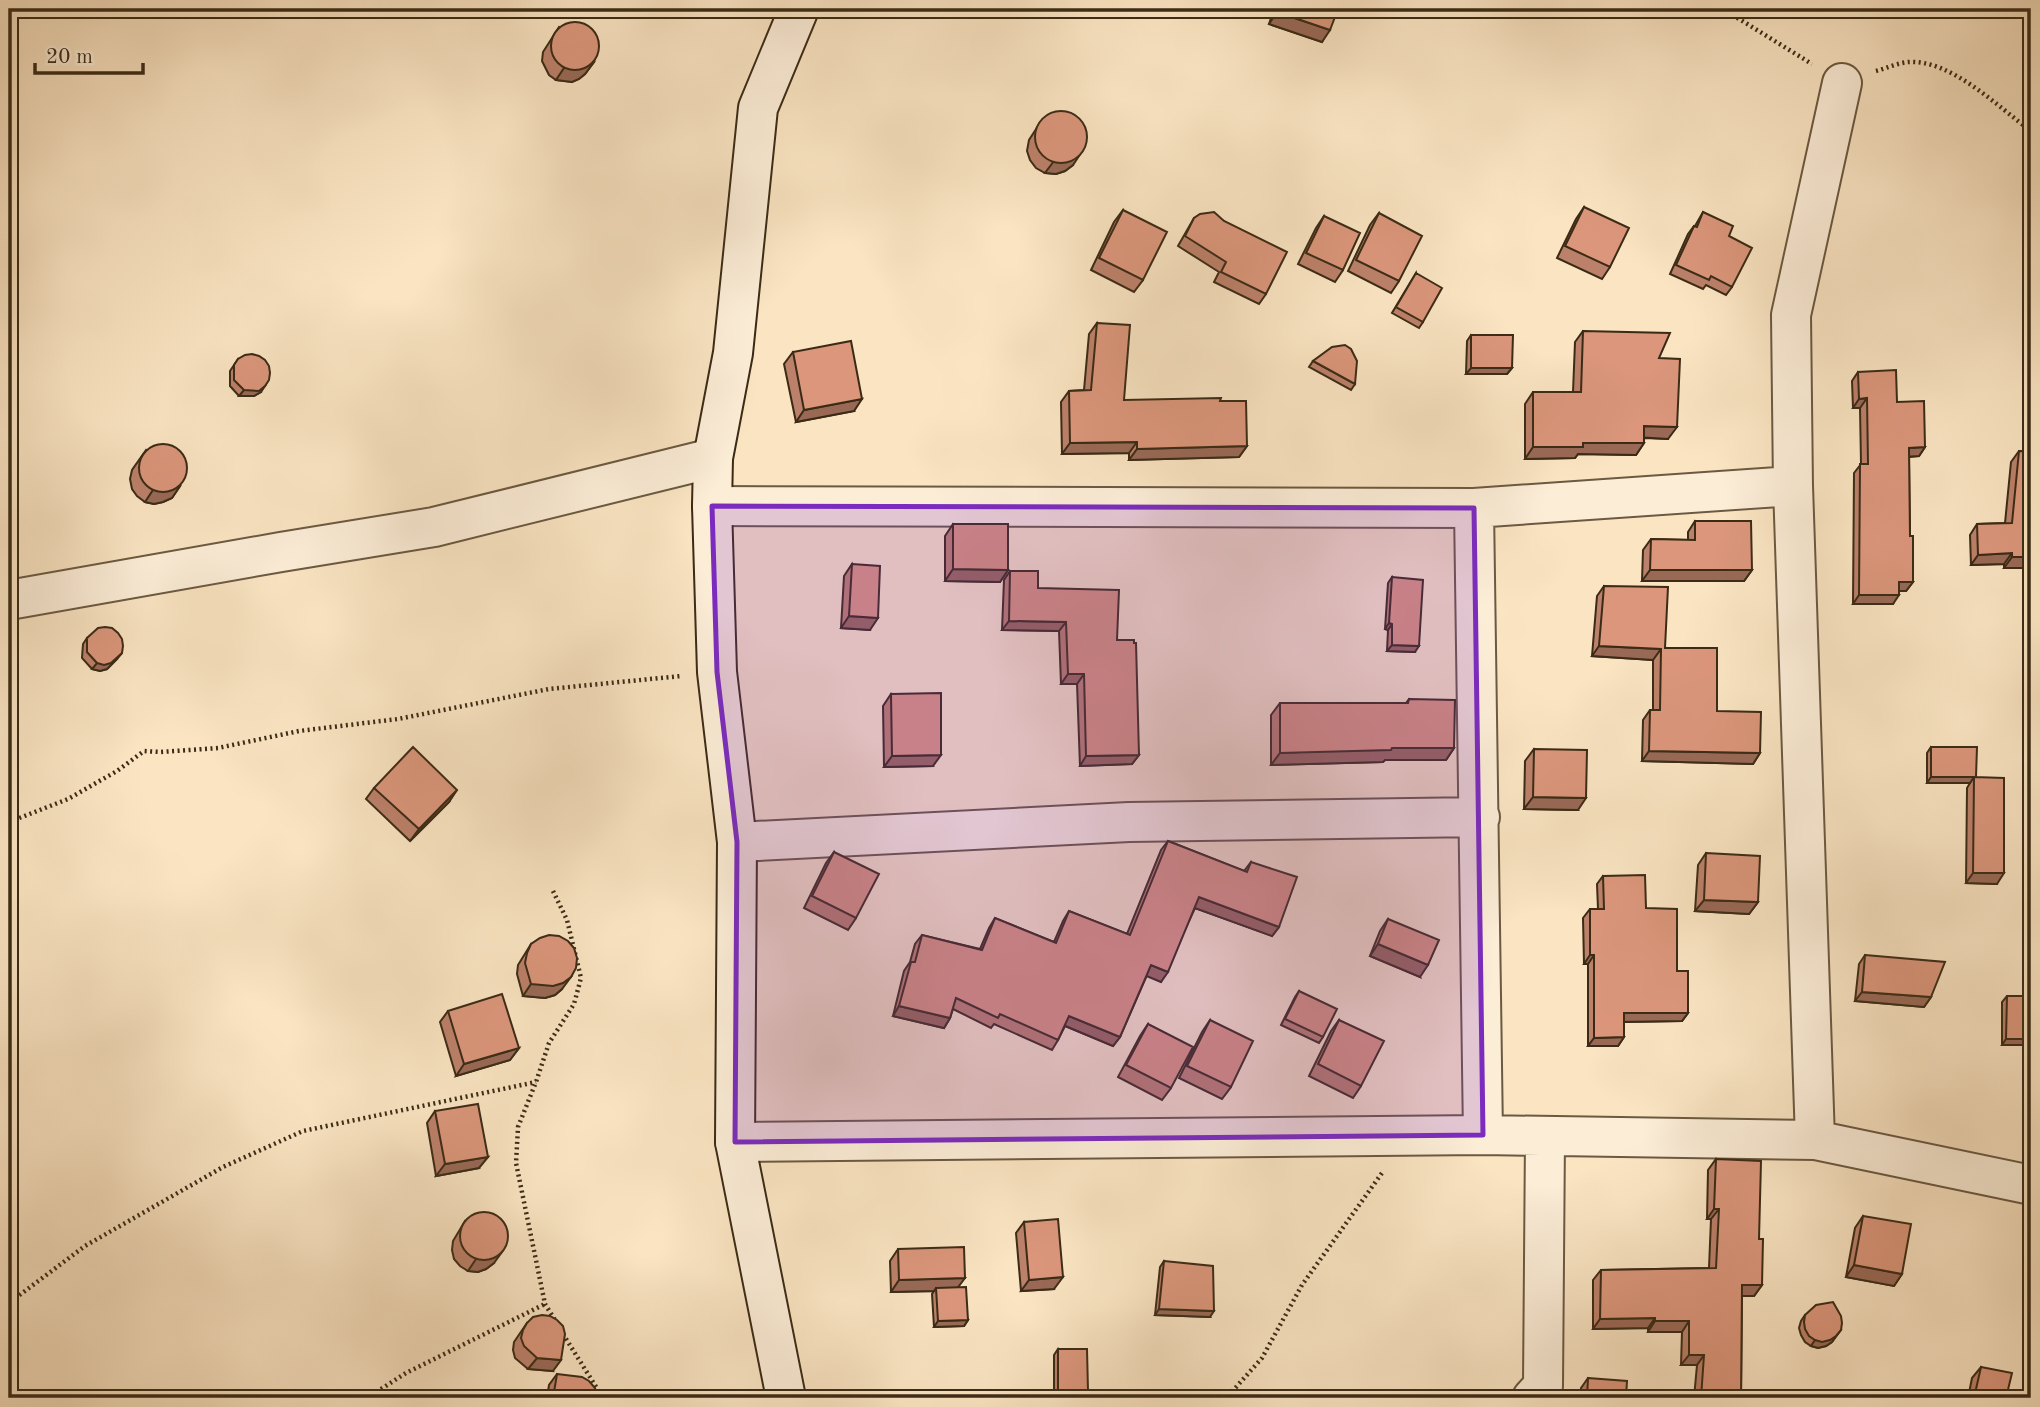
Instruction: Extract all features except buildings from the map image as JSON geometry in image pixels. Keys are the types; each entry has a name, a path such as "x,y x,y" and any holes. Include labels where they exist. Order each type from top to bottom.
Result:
{"street":[{"path":"786,1398 734,1142 737,842 717,672 712,506 713,458 733,353 758,108 799,9"},
{"path":"1815,1140 1793,486 1791,315 1842,83"},
{"path":"9,600 434,527 713,458"},
{"path":"712,506 1474,508 1793,486"},
{"path":"1474,508 1483,1135"},
{"path":"737,842 1129,822 1480,817"},
{"path":"734,1142 1483,1135 1815,1140 2031,1185"},
{"path":"1532,1398 1542,1387 1545,1136"}],"path":[{"path":"9,822 68,799 117,771 144,751 218,748 299,731 398,719 549,689 717,672"},
{"path":"553,891 567,920 581,978 574,1004 549,1043 518,1127 516,1163 545,1304 603,1398"},
{"path":"9,1308 17,1297 85,1246 223,1167 303,1131 536,1082"},
{"path":"1223,1398 1229,1395 1262,1358 1302,1285 1410,1136"},
{"path":"367,1398 406,1373 545,1304"}],"highlighted area":[{"path":"712,506 1474,508 1483,1135 735,1142 737,842 717,672"}]}
